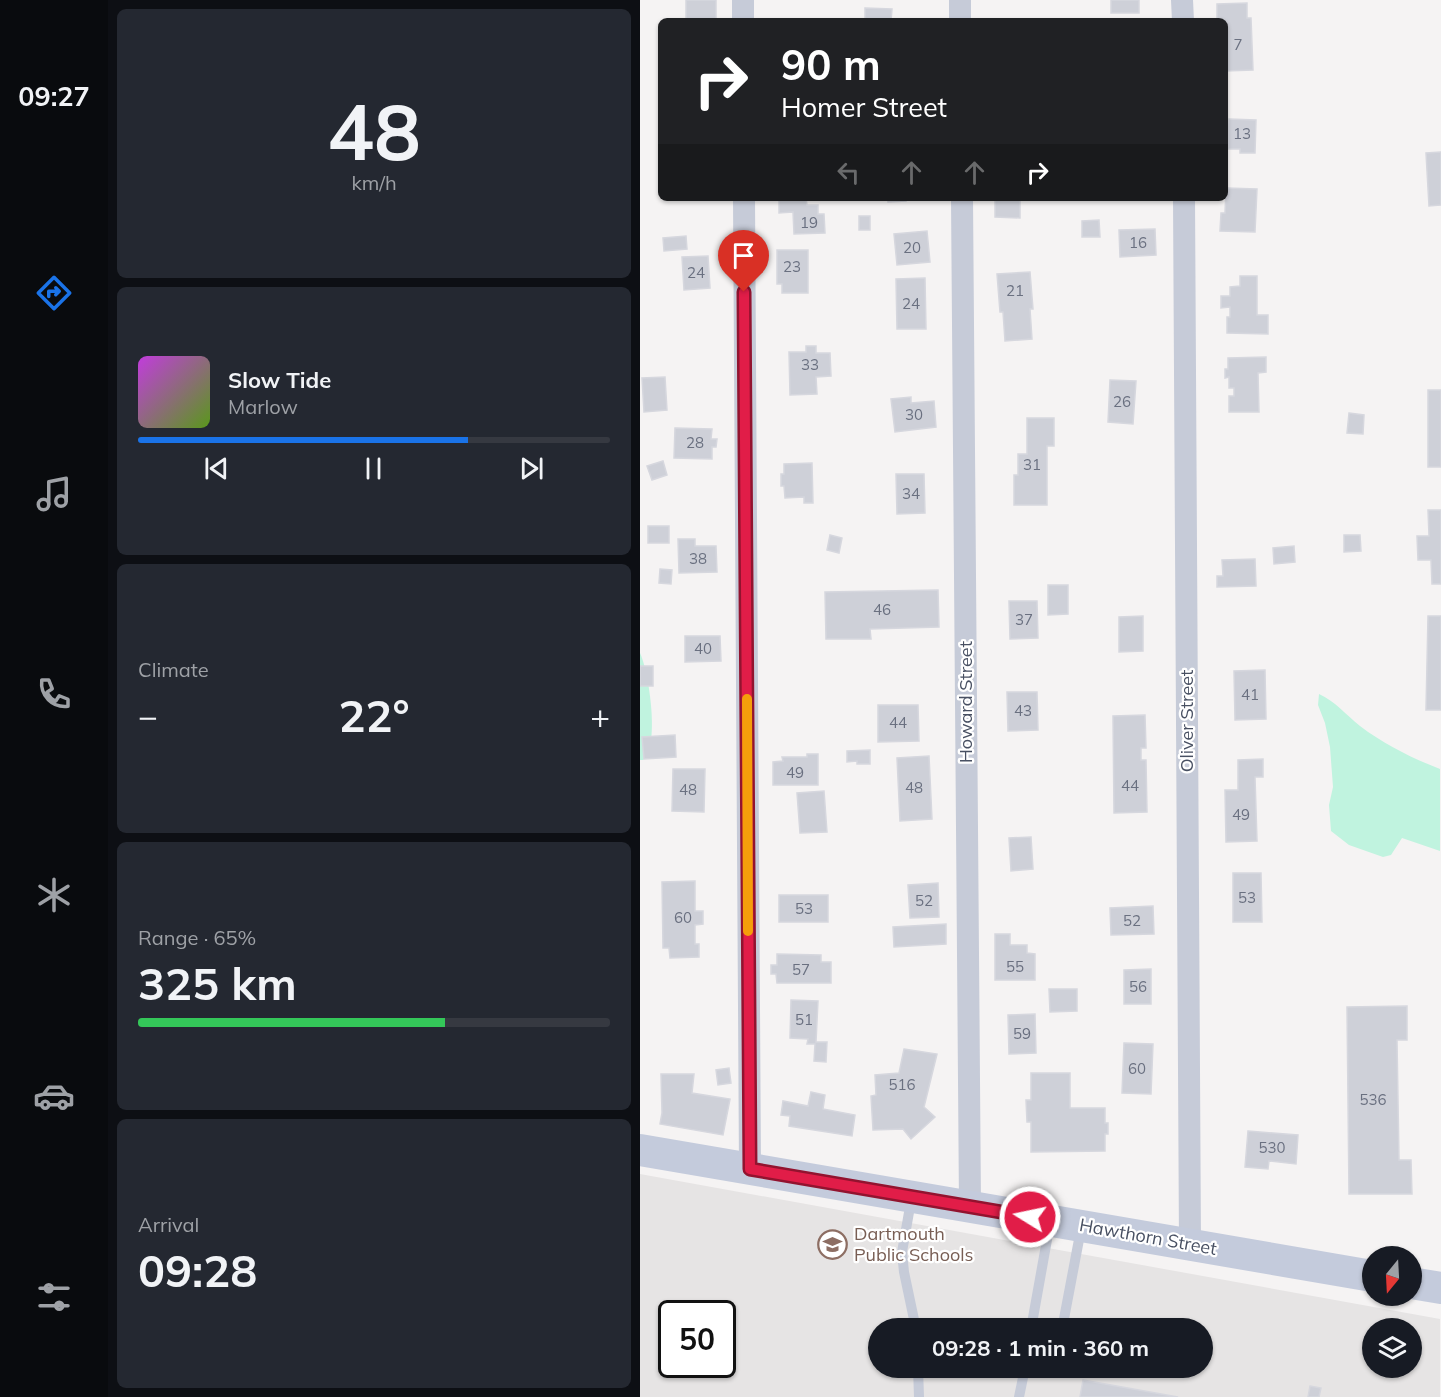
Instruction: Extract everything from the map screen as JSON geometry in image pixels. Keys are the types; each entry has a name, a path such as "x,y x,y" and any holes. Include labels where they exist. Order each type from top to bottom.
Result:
{"main road":[{"name":"Hawthorn Street","path":"640,1150 1362,1274"},
{"path":"1422,1284 1441,1288"}],"street":[{"path":"743,0 743,18"},
{"path":"960,0 960,18"},
{"path":"1182,0 1183,18"},
{"path":"744,201 750,1169"},
{"name":"Howard Street","path":"962,201 970,1206"},
{"name":"Oliver Street","path":"1184,201 1190,1244"}],"lane":[{"path":"912,1197 902,1252 914,1318"},
{"path":"1033,1318 1050,1221"},
{"path":"1064,1318 1082,1226"},
{"path":"918,1378 919,1397"},
{"path":"1020,1397 1023,1378"}],"shaded area":[{"name":"Dartmouth Public Schools","path":"640,1174 1440,1319 1440,1397 640,1397"}],"green space":[{"path":"640,653 647,676 652,725 648,752 643,760 640,760"},
{"path":"1319,694 1330,700 1379,739 1409,756 1440,769 1440,851 1402,838 1391,855 1383,857 1349,845 1331,831 1329,805 1333,787 1330,747 1318,705"}],"building":[{"path":"686,0 716,0 716,18 686,18"},
{"path":"1111,0 1139,0 1139,13 1111,13"},
{"path":"1247,3 1247,18 1251,18 1253,70 1228,71 1228,18 1217,18 1217,4"},
{"path":"865,8 892,9 891,18 865,18"},
{"path":"1229,119 1256,120 1255,153 1240,153 1240,149 1228,149"},
{"path":"1441,152 1441,205 1429,206 1426,153"},
{"path":"1228,188 1257,189 1255,232 1220,231 1221,213 1225,213"},
{"path":"779,201 806,201 807,205 818,205 818,214 824,214 825,233 794,234 793,212 779,213"},
{"path":"995,201 1020,201 1020,218 995,217"},
{"path":"859,216 870,216 870,230 859,230"},
{"path":"1099,220 1100,237 1082,237 1082,221"},
{"path":"1155,229 1156,255 1120,257 1119,230"},
{"path":"927,231 930,262 897,265 894,234"},
{"path":"686,236 687,249 664,251 663,238"},
{"path":"777,250 808,250 808,293 782,293 782,284 777,284"},
{"path":"708,256 710,288 684,290 682,257"},
{"path":"1030,272 1033,309 1030,309 1032,339 1005,341 997,274"},
{"path":"1240,276 1257,276 1257,315 1268,315 1268,334 1227,333 1227,317 1230,317 1230,307 1221,308 1221,296 1230,296 1230,287 1240,286"},
{"path":"925,278 926,329 897,329 896,279"},
{"path":"806,346 816,346 816,353 830,353 831,376 816,377 817,394 790,395 789,352 806,352"},
{"path":"1266,357 1266,372 1258,373 1259,412 1229,412 1229,396 1234,396 1234,388 1229,388 1229,377 1225,378 1228,358"},
{"path":"665,377 667,410 644,412 642,378"},
{"path":"1110,380 1136,381 1133,424 1108,422"},
{"path":"1428,390 1441,390 1441,467 1428,467"},
{"path":"911,397 911,403 934,401 936,427 895,432 891,399"},
{"path":"1349,413 1364,415 1363,434 1347,433"},
{"path":"1027,418 1054,418 1054,446 1047,446 1047,505 1014,505 1014,475 1018,475 1018,454 1027,454"},
{"path":"675,428 712,429 711,439 717,439 716,447 712,447 712,459 674,458"},
{"path":"663,461 667,475 652,480 647,466"},
{"path":"812,463 813,503 804,503 804,497 785,498 784,486 781,486 784,464"},
{"path":"896,474 924,474 925,513 897,514"},
{"path":"1428,510 1441,510 1441,584 1432,584 1431,560 1418,560 1417,536 1429,536"},
{"path":"648,526 669,526 669,543 648,543"},
{"path":"830,535 842,538 839,553 827,550"},
{"path":"1344,535 1360,535 1361,551 1344,552"},
{"path":"678,539 695,539 695,546 716,546 717,572 679,573"},
{"path":"1294,546 1295,562 1274,564 1273,548"},
{"path":"1255,559 1256,586 1217,587 1217,576 1223,576 1222,560"},
{"path":"660,569 672,570 671,584 659,583"},
{"path":"1048,585 1068,585 1068,614 1048,615"},
{"path":"938,590 939,627 870,629 871,639 826,639 825,592"},
{"path":"1009,601 1037,601 1038,638 1010,639"},
{"path":"1143,616 1143,651 1119,652 1119,617"},
{"path":"1428,616 1441,616 1441,710 1426,710"},
{"path":"685,636 720,636 721,661 685,662"},
{"path":"640,666 653,666 653,686 640,686"},
{"path":"1265,670 1266,719 1235,720 1234,671"},
{"path":"1007,692 1037,692 1038,730 1008,731"},
{"path":"878,705 918,705 919,741 878,742"},
{"path":"1145,715 1146,748 1141,748 1141,760 1146,760 1147,812 1114,813 1113,716"},
{"path":"675,735 676,757 644,759 642,737"},
{"path":"870,750 870,764 857,764 857,761 847,762 847,751"},
{"path":"807,754 818,754 818,785 773,785 773,762 783,761 782,757 807,757"},
{"path":"929,756 932,819 900,821 897,758"},
{"path":"1263,759 1263,777 1255,777 1257,841 1226,842 1225,790 1238,790 1238,760"},
{"path":"673,769 705,769 704,812 672,811"},
{"path":"824,791 827,832 800,833 797,793"},
{"path":"1031,837 1033,869 1011,871 1009,838"},
{"path":"1233,873 1261,873 1262,922 1233,922"},
{"path":"695,881 695,911 703,911 703,924 695,925 695,944 699,944 699,957 670,958 669,948 663,948 662,882"},
{"path":"938,883 939,917 910,918 908,885"},
{"path":"779,895 828,895 828,922 779,922"},
{"path":"1153,906 1154,934 1111,935 1110,908"},
{"path":"946,924 946,944 894,947 893,927"},
{"path":"995,934 1010,934 1010,945 1027,945 1027,953 1035,954 1035,980 995,980"},
{"path":"777,954 821,955 821,962 831,962 831,983 777,983 776,974 771,974 771,965 777,965"},
{"path":"1151,969 1151,1004 1124,1004 1124,970"},
{"path":"1049,989 1077,989 1077,1011 1050,1012"},
{"path":"791,1000 818,1001 816,1042 827,1042 826,1062 814,1061 815,1044 807,1044 808,1039 790,1038"},
{"path":"1407,1006 1407,1040 1397,1040 1399,1160 1411,1160 1412,1194 1349,1194 1347,1007"},
{"path":"1035,1014 1036,1053 1009,1054 1008,1015"},
{"path":"1124,1043 1153,1044 1151,1094 1122,1093"},
{"path":"904,1049 937,1054 924,1107 935,1117 911,1139 903,1129 873,1130 871,1096 876,1095 875,1075 899,1073"},
{"path":"729,1068 731,1083 718,1085 716,1070"},
{"path":"1031,1073 1070,1073 1070,1108 1105,1108 1108,1134 1105,1134 1105,1151 1031,1152 1031,1122 1027,1122 1026,1100 1031,1100"},
{"path":"661,1074 694,1074 692,1093 730,1099 723,1135 660,1124"},
{"path":"811,1092 825,1095 823,1109 855,1115 852,1136 789,1126 790,1116 781,1115 783,1101 808,1106"},
{"path":"1248,1131 1298,1135 1296,1164 1269,1161 1268,1169 1245,1167"},
{"path":"1083,1380 1178,1397 1080,1397"},
{"path":"1310,1386 1321,1388 1319,1397 1308,1397"}],"slow traffic":[{"path":"747,699 748,931"}],"place":[{"name":"Dartmouth Public Schools","path":"833,1244"}],"route":[{"path":"744,292 750,1169 1030,1217"}]}
